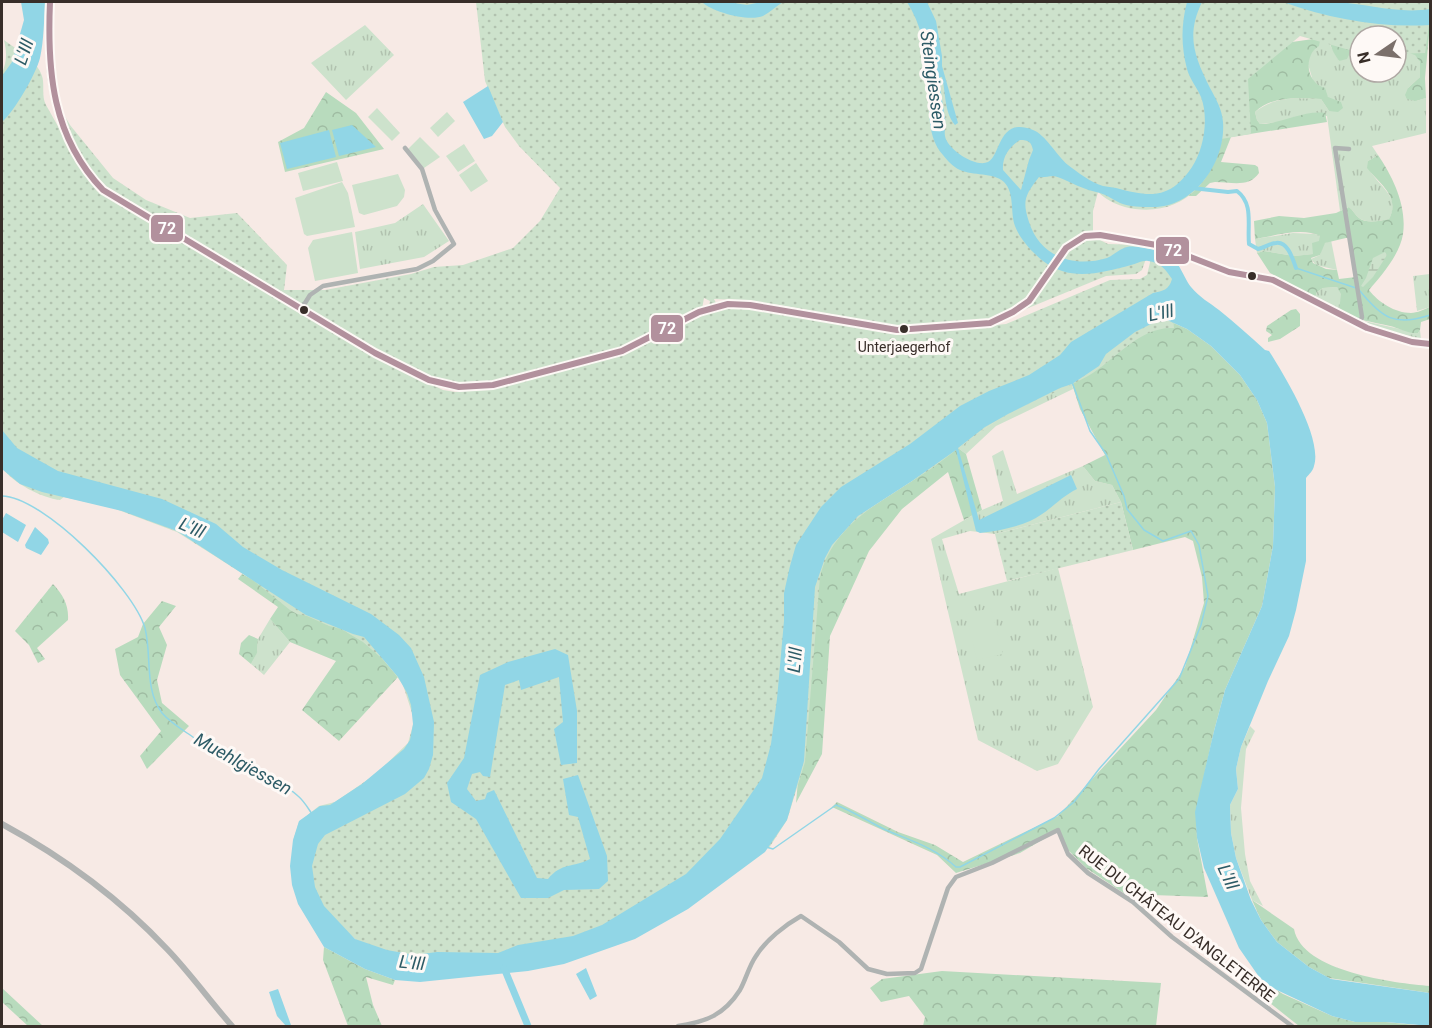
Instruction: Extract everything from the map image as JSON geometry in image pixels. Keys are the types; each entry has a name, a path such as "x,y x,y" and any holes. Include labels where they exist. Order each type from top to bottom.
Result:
{"main road":[{"path":"50,2 48,51 51,89 59,118 93,180 108,195 375,353 429,380 447,385 472,387 493,385 622,351 699,312 728,304 750,305 897,330 990,322 1021,307 1034,294 1065,248 1076,240 1091,235 1111,236 1162,246 1229,272 1277,282 1359,324 1412,342 1431,344"},
{"path":"2,824 68,863 128,911 168,950 232,1026"}],"street":[{"path":"302,308 310,295 323,286 417,269 433,261 454,244 435,210 422,169 405,148"},
{"path":"1350,149 1335,148 1362,317 1359,324"},
{"name":"RUE DU CHÂTEAU D'ANGLETERRE","path":"678,1026 704,1022 727,1006 740,990 761,949 801,916 839,942 868,969 887,974 918,972 948,888 956,877 992,863 1058,830 1068,854 1088,873 1133,902 1172,937 1292,1026"}],"green space":[{"path":"476,2 1430,2 1430,24 1425,53 1408,54 1408,24 1348,24 1348,50 1300,36 1248,79 1251,134 1221,139 1211,169 1193,193 1167,207 1152,210 1125,207 1110,201 1098,192 1093,211 1093,232 1073,239 1066,245 1029,296 998,317 973,322 894,327 756,302 714,299 716,303 709,306 710,301 704,298 702,309 622,348 494,382 462,384 446,381 430,376 376,350 110,192 87,166 63,113 113,178 146,200 190,218 237,213 287,265 284,290 325,290 411,274 434,267 463,265 513,248 540,221 560,188 519,146 505,127 485,81"},
{"path":"1202,2 1283,2 1337,19 1395,24 1348,24 1348,57 1339,61 1331,46 1331,27 1325,20 1316,16 1294,14 1252,23 1275,45 1282,38 1292,42 1313,39 1320,41 1309,62 1311,75 1314,81 1325,88 1328,97 1341,102 1343,108 1338,112 1329,111 1321,99 1304,98 1278,100 1262,107 1255,112 1260,124 1317,113 1325,113 1327,122 1231,137 1221,162 1255,165 1259,173 1250,181 1210,183 1196,196 1188,196 1211,167 1221,143 1223,130 1219,105 1201,67 1194,44 1193,31"},
{"path":"1408,24 1430,25 1425,78 1426,98 1416,101 1407,99 1405,95 1408,88 1420,77 1420,62 1415,55 1409,53"},
{"path":"365,25 394,55 346,100 311,63"},
{"path":"1329,39 1339,61 1348,54 1348,84 1408,84 1408,54 1415,54 1420,62 1420,77 1408,88 1416,101 1426,98 1426,133 1372,146 1378,155 1368,161 1370,171 1392,200 1393,206 1389,219 1366,221 1359,218 1349,207 1340,211 1327,116 1305,115 1281,122 1260,124 1257,120 1255,112 1262,107 1295,98 1321,99 1329,111 1328,97 1313,81 1308,64 1309,57 1320,41"},
{"path":"4,40 26,56 40,71 46,105 86,176 97,191 373,356 443,390 455,392 495,388 624,354 684,323 725,307 741,306 900,335 1006,324 1110,280 1140,279 1147,275 1152,254 1179,268 1170,288 1174,328 1150,332 1128,345 1088,376 993,423 935,466 866,511 838,540 827,557 820,577 805,762 787,820 769,848 746,836 607,933 479,961 369,952 313,900 310,846 293,841 299,822 319,806 335,802 376,774 408,743 413,716 403,685 387,663 363,642 341,629 290,610 254,581 177,532 113,508 64,497 60,500 45,496 20,484 2,468 2,73 6,57"},
{"path":"326,92 356,113 384,149 285,172 278,142 304,128"},
{"path":"377,108 400,133 392,141 368,117"},
{"path":"447,112 455,121 438,137 430,128"},
{"path":"420,137 440,157 424,168 408,149"},
{"path":"464,144 475,161 458,172 446,156"},
{"path":"1378,155 1389,173 1401,202 1404,223 1398,249 1390,264 1369,290 1382,303 1405,313 1413,313 1430,307 1430,319 1421,322 1418,333 1345,314 1339,311 1341,294 1337,287 1323,288 1317,292 1315,297 1270,273 1257,253 1264,251 1294,256 1313,254 1312,243 1319,241 1320,236 1297,232 1255,239 1254,221 1279,216 1304,218 1336,213 1349,207 1359,218 1366,221 1389,219 1392,211 1390,197 1367,168 1368,161","holes":["1350,237 1356,277 1339,279 1337,270 1326,269 1313,263 1311,258 1320,255 1325,243"]},
{"path":"337,162 343,181 303,191 298,173"},
{"path":"476,163 488,181 471,192 459,175"},
{"path":"398,174 405,190 404,197 397,206 364,215 359,213 352,185"},
{"path":"342,182 348,193 355,227 307,236 304,234 295,198"},
{"path":"423,204 449,241 424,257 360,269 355,232 395,223"},
{"path":"352,232 358,273 315,281 308,248 313,240"},
{"path":"1293,233 1321,236 1320,241 1314,247 1314,254 1294,256 1264,251 1257,253 1255,239"},
{"path":"1096,238 1108,244 1143,247 1148,253 1142,270 1136,274 1106,276 1021,311 1041,291 1070,250 1077,244"},
{"path":"1331,240 1337,270 1316,265 1311,259 1320,255 1323,244"},
{"path":"1385,252 1387,255 1373,277 1363,287 1361,286 1373,258"},
{"path":"1430,274 1430,307 1417,311 1413,276"},
{"path":"1337,287 1342,294 1339,311 1315,297 1317,292 1323,288"},
{"path":"1296,309 1300,314 1300,326 1280,339 1268,342 1268,338 1272,335 1266,331 1267,326"},
{"path":"1167,320 1187,329 1211,346 1240,375 1257,400 1267,423 1275,487 1273,546 1262,606 1225,690 1196,812 1197,838 1208,897 1125,894 1086,868 1067,849 1059,830 1020,853 956,873 937,855 832,807 837,802 898,832 935,845 963,862 1058,816 1156,710 1185,667 1204,603 1202,577 1193,541 1185,537 1133,550 1121,502 1112,485 1095,481 1083,466 1105,455 1080,409 1072,384 1106,354"},
{"path":"1364,321 1418,333 1420,330 1421,339 1366,325"},
{"path":"1072,384 1073,389 996,426 966,454 958,448 1012,411 1042,395"},
{"path":"958,448 966,454 982,510 964,520 948,472 902,509 869,551 830,636 822,754 796,803 815,587 825,558 832,545 858,516"},
{"path":"1003,450 1017,494 1083,466 1095,481 1112,485 1121,502 995,534 970,531 942,539 959,594 1058,568 1093,707 1058,764 1037,771 978,740 931,539 982,510 1003,501 992,456"},
{"path":"1121,502 1133,550 1007,581 995,534"},
{"path":"242,574 364,637 398,677 339,741 302,710 336,661 290,642 270,619 278,607 238,579"},
{"path":"53,584 65,600 68,620 37,648 45,659 38,663 29,645 15,631"},
{"path":"162,601 176,606 159,627 167,645 157,680 162,703 189,726 147,769 140,756 161,731 120,675 115,649 138,637 143,624"},
{"path":"991,608 1003,654 977,660 966,614"},
{"path":"270,619 290,642 264,675 251,664 257,652 258,639"},
{"path":"249,635 258,639 257,653 251,664 239,654 241,643"},
{"path":"1250,726 1255,731 1246,749 1241,808 1250,881 1263,906 1252,900 1236,858 1231,833 1230,805 1238,789 1236,769 1241,747"},
{"path":"1252,900 1294,929 1301,944 1314,956 1331,965 1374,978 1430,986 1430,993 1329,978 1309,967 1277,942 1261,920"},
{"path":"324,947 365,969 395,980 393,985 366,977 373,1005 382,1026 348,1026 323,960"},
{"path":"942,971 1161,983 1156,1026 923,1026 925,1017 909,996 881,1002 870,988 882,979"},
{"path":"1259,979 1283,994 1332,1016 1355,1022 1424,1026 1299,1026 1261,996"},
{"path":"2,988 43,1026 28,1026 2,1002"}],"water":[{"path":"1323,1 1395,10 1430,9 1430,25 1374,24 1319,13 1283,2"},
{"name":"L'Ill","path":"21,2 45,2 40,58 18,102 2,122 2,76 12,62 24,20"},
{"path":"702,2 747,5 761,2 783,2 763,16 749,18 722,12"},
{"path":"907,2 927,2 936,21 942,66 958,123 955,125 951,120 942,77 940,77 945,136 956,152 969,160 988,162 1007,132 1013,128 1022,127 1037,132 1068,165 1094,182 1149,194 1167,191 1176,185 1192,167 1200,151 1205,114 1199,93 1187,69 1182,36 1187,2 1202,2 1194,25 1194,45 1200,66 1220,108 1223,122 1223,137 1219,152 1204,180 1181,200 1167,205 1144,207 1124,204 1053,176 1039,177 1026,198 1027,215 1034,234 1041,244 1060,257 1082,262 1095,261 1107,258 1127,247 1142,247 1167,254 1178,265 1197,294 1269,351 1300,407 1308,424 1315,454 1312,471 1306,478 1306,561 1289,636 1241,747 1236,769 1238,789 1230,805 1231,833 1236,858 1251,900 1261,920 1277,942 1309,967 1331,979 1430,993 1430,1026 1355,1022 1332,1016 1264,984 1239,948 1204,868 1197,838 1195,812 1225,690 1262,606 1273,546 1275,487 1267,423 1257,400 1240,375 1211,346 1187,329 1167,320 1155,322 1135,332 1106,354 1099,366 1072,384 1008,414 985,427 958,448 979,520 1071,475 1077,489 1043,514 1012,527 980,533 976,531 956,450 858,516 832,545 815,587 804,761 787,820 765,852 688,909 635,939 564,964 528,971 420,982 395,980 365,969 324,947 298,904 292,885 290,866 293,840 299,821 320,806 330,805 362,784 404,749 410,740 413,724 407,693 398,677 364,637 306,615 177,531 122,511 42,492 20,484 2,469 2,430 17,448 58,471 162,499 216,524 243,547 282,570 371,614 399,635 411,648 424,677 434,722 433,755 429,769 424,778 405,794 325,835 318,844 312,866 315,887 324,906 355,939 387,950 414,955 437,952 498,953 518,945 573,936 602,925 686,874 720,839 762,778 771,744 777,699 784,621 784,593 796,545 821,507 841,487 910,444 960,406 1029,375 1060,355 1071,342 1153,293 1165,289 1172,279 1159,265 1146,261 1097,273 1064,272 1053,268 1031,249 1015,226 1010,192 1004,182 994,177 957,169 937,147 931,127 924,47 912,10","holes":["1023,140 1029,142 1033,150 1021,190 1003,170 1003,165 1010,149"]},
{"path":"488,86 503,122 492,136 484,139 463,102"},
{"path":"352,125 376,147 339,156 332,130"},
{"path":"329,130 336,157 287,169 280,143"},
{"path":"6,513 26,525 18,542 2,532 2,520"},
{"path":"35,527 48,539 49,543 41,555 26,548 25,545"},
{"path":"555,649 568,655 577,711 577,763 561,765 554,729 563,722 559,677 521,690 519,680 505,685 490,777 483,776 480,772 472,774 467,789 476,801 485,799 487,793 494,790 537,878 548,879 558,870 590,859 578,817 569,815 563,779 578,775 607,856 608,881 599,889 564,890 548,898 521,898 476,819 451,802 447,783 464,758 480,675 508,662"},
{"path":"586,968 597,996 590,1000 576,974"},
{"path":"278,989 291,1025 286,1026 277,1016 269,992"}],"waterway":[{"path":"1192,188 1237,191 1248,208 1249,244 1258,249 1274,243 1284,245 1296,268"},
{"path":"1296,268 1356,288"},
{"path":"1360,291 1375,308 1390,318 1407,320 1430,315"},
{"path":"766,847 773,849 836,805 923,846 956,867 960,867 1054,818 1074,802 1099,769 1179,679 1201,625 1208,596 1199,545 1191,531 1163,541 1144,530 1127,509 1124,496 1106,454 1090,431 1072,382"},
{"name":"Muehlgiessen","path":"2,496 20,500 63,528 85,547 124,591 145,628 153,694 162,713 217,754 272,779 290,790 302,800 312,814"},
{"path":"504,968 528,1026"}],"transit line":[{"name":"72","path":"50,2 50,53 56,102 73,148 86,170 103,190 375,353 429,380 459,387 493,385 622,351 699,312 728,304 750,305 897,330 990,323 1029,301 1066,248 1085,236 1100,235 1162,246 1229,272 1273,280 1367,328 1412,342 1430,344"}],"place":[{"name":"Unterjaegerhof","path":"904,329"}],"water label":[{"name":"Steingiessen","path":"933,80"}]}
